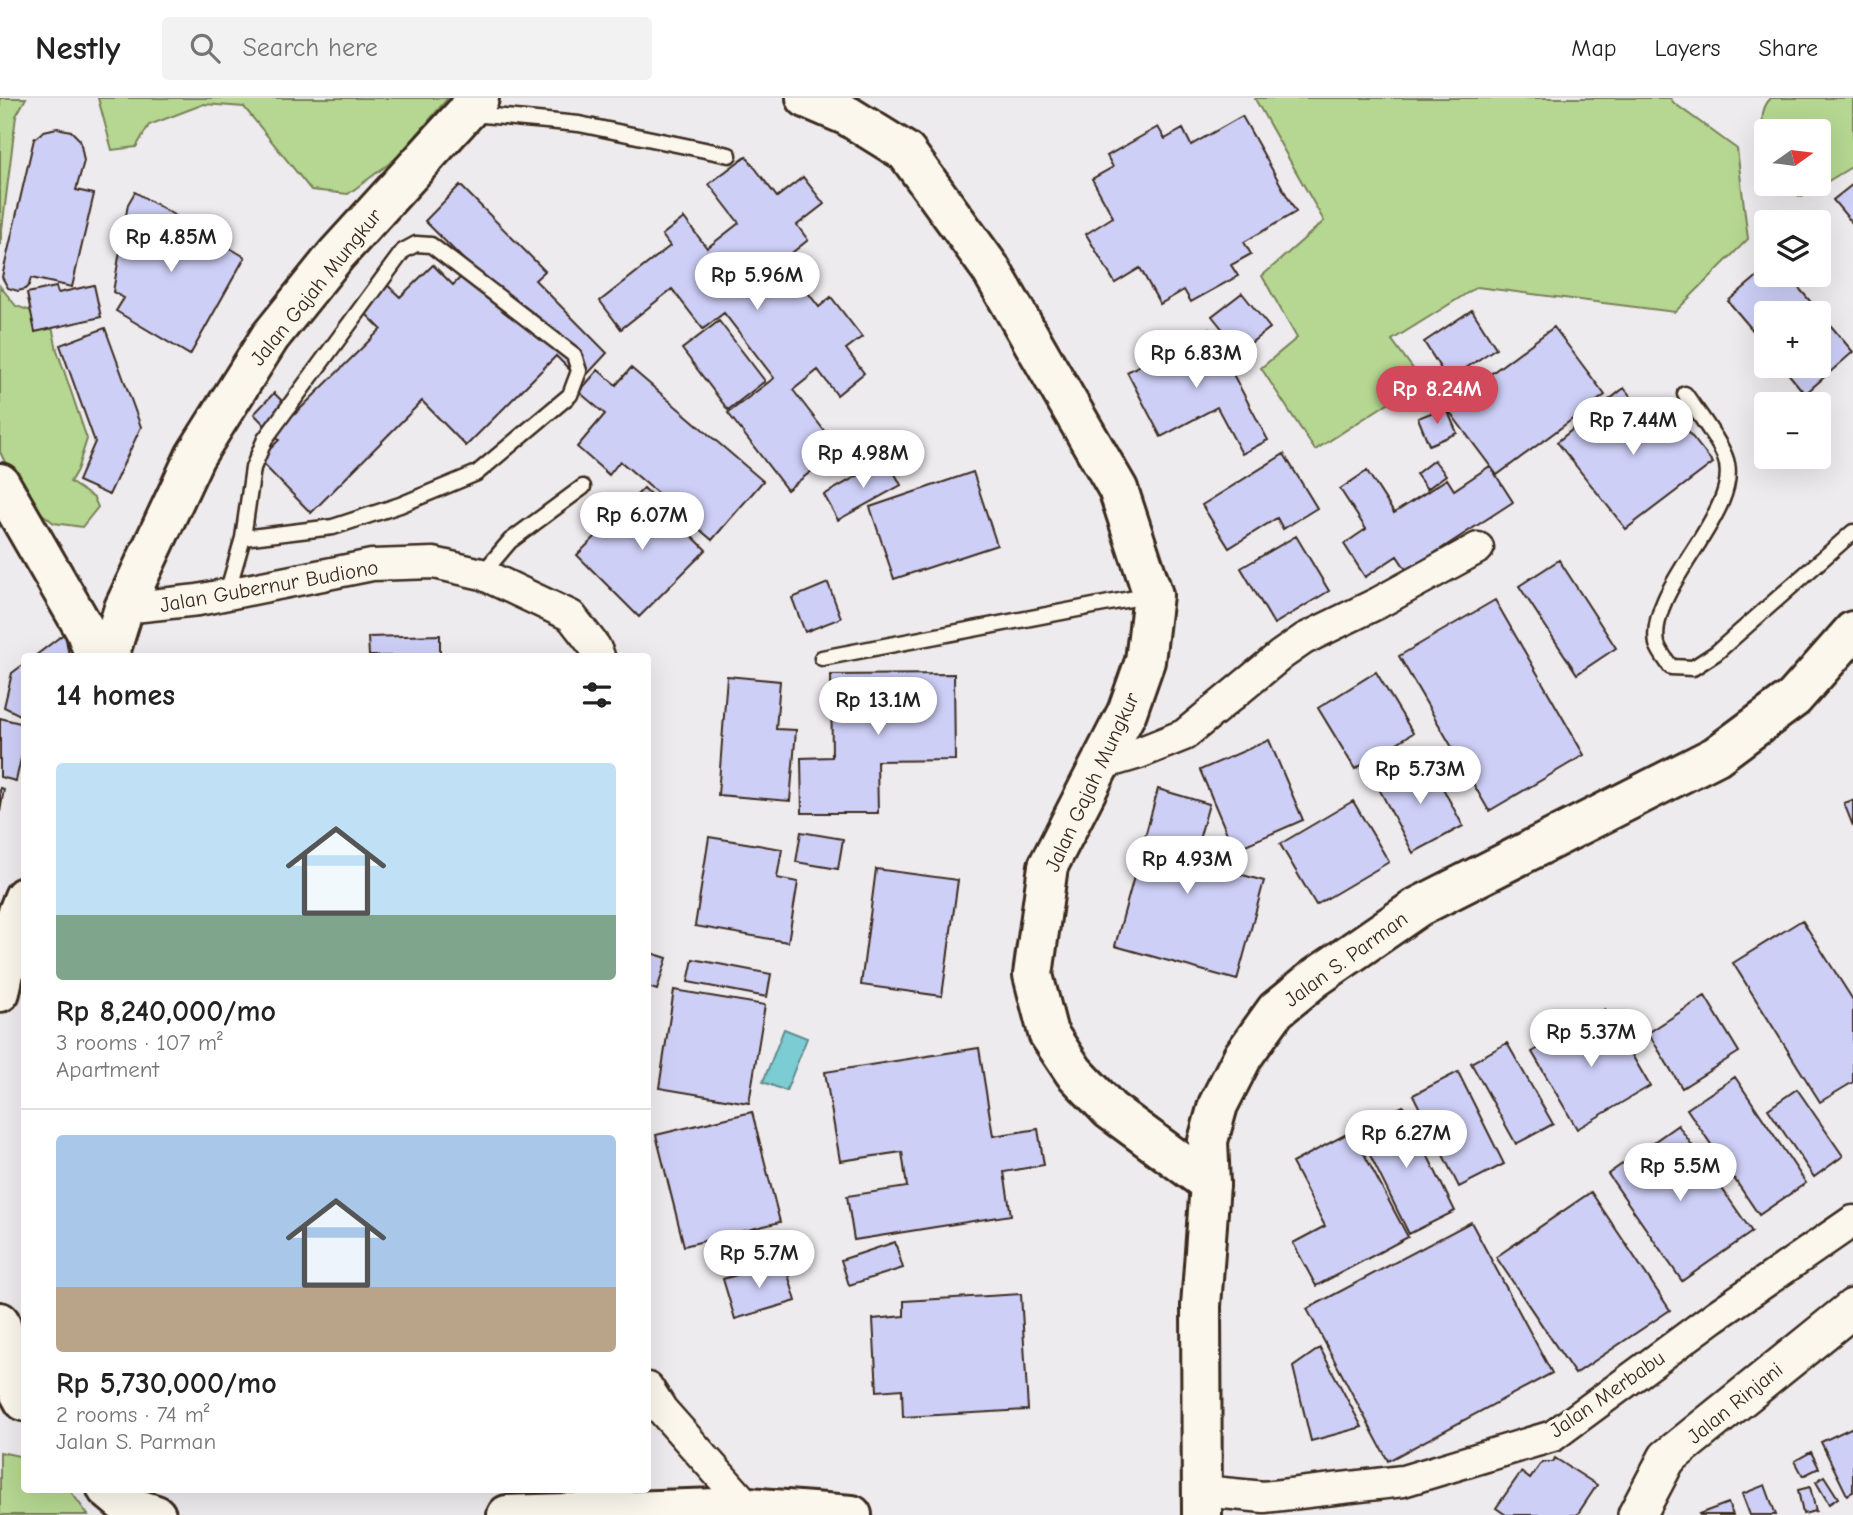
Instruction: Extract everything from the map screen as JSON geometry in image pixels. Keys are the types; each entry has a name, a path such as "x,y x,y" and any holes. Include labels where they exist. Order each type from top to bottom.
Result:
{"main road":[{"name":"Jalan Gajah Mungkur","path":"806,98 852,107 906,152 990,268 1118,489 1153,595 1145,661 1127,712 1048,866 1033,975 1048,1033 1073,1072 1110,1110 1210,1184"},
{"name":"Jalan Gajah Mungkur","path":"124,608 195,456 270,337 336,255 472,106"},
{"path":"0,483 85,630 94,653"},
{"path":"61,589 124,608 110,653"},
{"name":"Jalan S. Parman","path":"1202,1503 1201,1306 1210,1184 1208,1141 1218,1105 1243,1056 1276,1010 1315,978 1419,907 1716,756 1794,698 1853,631"},
{"path":"0,992 13,912"},
{"path":"0,1322 14,1393"},
{"path":"112,1493 126,1505 156,1515"},
{"path":"507,1515 748,1511 852,1515"}],"street":[{"path":"1102,764 1184,735 1304,639 1378,603 1478,548"},
{"name":"Jalan Gubernur Budiono","path":"124,608 169,605 372,565 434,563 482,574 571,616 598,653"},
{"name":"Jalan Merbabu","path":"1202,1503 1403,1480 1553,1436 1714,1317 1853,1222"},
{"name":"Jalan Rinjani","path":"1637,1515 1667,1458 1853,1308"},
{"path":"651,1392 748,1511"}],"lane":[{"path":"472,106 579,124 729,155"},
{"path":"228,593 243,538 253,467 265,439 403,251 416,244 432,245 573,355 579,371 570,395 477,473 400,505 333,527 243,538"},
{"path":"1685,394 1726,458 1728,480 1720,504 1657,615 1657,645 1671,667 1693,668 1716,653 1853,532"},
{"path":"482,574 510,541 583,487"},
{"path":"822,658 1153,595"}],"green space":[{"path":"0,98 26,98 16,116 0,246"},
{"path":"98,98 448,98 398,157 348,194 311,190 244,107 204,104 149,125 136,147 112,150"},
{"path":"1670,98 1737,149 1748,239 1675,312 1477,287 1392,340 1422,381 1315,450 1261,368 1297,338 1262,276 1324,221 1255,99"},
{"path":"1771,98 1853,98 1853,166 1831,179 1831,119 1763,119"},
{"path":"0,286 16,306 43,315 53,331 87,439 70,482 94,498 98,507 82,527 54,523 23,499 0,452"},
{"path":"0,1452 21,1456 21,1493 72,1493 88,1515 0,1515"}],"water":[{"path":"784,1029 807,1038 786,1091 763,1082"}],"building":[{"path":"1242,116 1296,212 1244,242 1251,254 1231,265 1238,276 1191,302 1184,290 1160,304 1140,268 1115,283 1086,234 1113,217 1092,179 1113,167 1107,156 1158,127 1165,139 1183,129 1191,145"},
{"path":"57,128 71,131 80,140 84,161 76,190 94,194 72,287 31,278 25,289 18,291 8,288 2,277 34,139 44,131"},
{"path":"746,156 777,197 803,177 824,204 797,225 808,240 783,260 819,307 831,297 862,337 846,349 864,373 837,395 818,370 793,390 839,450 787,490 728,413 774,378 724,313 703,329 672,289 621,329 600,301 670,246 662,235 684,218 707,248 739,223 709,184"},
{"path":"1853,184 1853,224 1833,200"},
{"path":"460,185 545,271 535,280 607,353 581,381 556,356 466,446 422,401 311,513 259,460 279,440 254,414 274,393 295,414 381,329 357,305 382,280 400,297 433,265 453,285 471,267 425,221"},
{"path":"135,192 245,257 190,355 116,311 124,298 113,292 128,204"},
{"path":"1754,279 1754,287 1798,287 1810,301 1754,301 1754,332 1728,301"},
{"path":"94,285 101,317 35,332 27,293 56,287 58,293"},
{"path":"1242,293 1270,328 1240,351 1212,316"},
{"path":"1472,310 1496,348 1448,380 1424,342"},
{"path":"719,321 765,381 728,410 682,349"},
{"path":"1831,326 1853,352 1831,371"},
{"path":"1554,327 1605,395 1497,475 1446,407"},
{"path":"105,328 141,427 109,495 78,481 95,442 60,345"},
{"path":"1209,329 1268,440 1242,454 1217,407 1161,437 1127,372"},
{"path":"631,368 763,481 712,540 620,461 609,475 577,447 605,414 579,392 598,370 616,385"},
{"path":"1792,378 1823,378 1807,392 1803,392"},
{"path":"1624,388 1644,413 1655,405 1678,434 1685,428 1713,463 1626,529 1557,442"},
{"path":"1446,407 1457,433 1429,445 1418,418"},
{"path":"1284,454 1317,508 1283,529 1277,518 1229,548 1202,505"},
{"path":"887,459 901,485 838,520 824,495"},
{"path":"1434,460 1446,475 1427,489 1416,474"},
{"path":"1490,466 1513,502 1407,571 1397,556 1365,577 1344,544 1366,529 1340,489 1367,471 1394,513 1447,479 1454,490"},
{"path":"973,472 997,545 894,579 870,507"},
{"path":"644,488 706,550 639,617 577,555"},
{"path":"1296,536 1329,591 1274,624 1241,568"},
{"path":"1559,560 1616,648 1577,674 1519,586"},
{"path":"828,583 841,618 805,632 792,598"},
{"path":"1495,600 1584,755 1489,811 1399,656"},
{"path":"65,633 68,653 39,653"},
{"path":"440,635 440,653 369,653 368,637"},
{"path":"21,666 21,716 4,707 12,673"},
{"path":"1376,672 1413,733 1355,769 1318,708"},
{"path":"954,674 955,760 877,761 878,813 802,813 801,758 832,757 831,675"},
{"path":"727,676 780,681 776,729 796,730 790,801 718,795"},
{"path":"0,718 21,723 21,758 16,781 0,777"},
{"path":"1269,740 1303,820 1234,850 1200,770"},
{"path":"1427,758 1463,826 1413,853 1377,785"},
{"path":"0,788 4,789 0,812"},
{"path":"1158,789 1209,804 1193,861 1264,881 1237,980 1115,946"},
{"path":"1853,800 1853,826 1844,803"},
{"path":"1353,801 1389,862 1316,905 1280,844"},
{"path":"801,832 843,839 838,869 796,862"},
{"path":"709,837 782,849 777,878 798,882 788,942 695,926"},
{"path":"876,869 958,880 942,996 861,985"},
{"path":"1802,920 1853,1000 1853,1082 1820,1102 1733,963"},
{"path":"651,953 667,958 657,990 651,988"},
{"path":"693,959 771,974 767,997 688,982"},
{"path":"674,990 765,1005 749,1103 659,1088"},
{"path":"1705,996 1739,1052 1682,1088 1648,1033"},
{"path":"1605,1009 1650,1086 1577,1129 1532,1052"},
{"path":"1507,1043 1553,1124 1516,1144 1471,1063"},
{"path":"979,1048 993,1136 1038,1129 1044,1165 1004,1172 1011,1215 854,1240 847,1196 907,1187 902,1152 840,1161 825,1072"},
{"path":"1458,1072 1504,1164 1459,1187 1413,1095"},
{"path":"1735,1077 1806,1183 1759,1215 1687,1109"},
{"path":"1797,1089 1843,1156 1814,1177 1768,1109"},
{"path":"1403,1106 1455,1211 1409,1234 1357,1129"},
{"path":"752,1112 780,1222 684,1246 656,1135"},
{"path":"1678,1125 1752,1232 1682,1281 1608,1174"},
{"path":"1352,1131 1408,1237 1316,1286 1293,1243 1325,1226 1292,1163"},
{"path":"1591,1192 1670,1310 1575,1374 1496,1257"},
{"path":"1471,1222 1552,1373 1388,1461 1307,1309"},
{"path":"895,1242 903,1268 849,1285 841,1260"},
{"path":"784,1261 796,1301 735,1319 723,1279"},
{"path":"1021,1294 1028,1410 903,1417 902,1389 877,1391 873,1319 904,1316 904,1301"},
{"path":"1320,1348 1362,1427 1311,1441 1293,1367"},
{"path":"1853,1427 1853,1492 1847,1495 1821,1442"},
{"path":"1811,1452 1819,1468 1803,1476 1795,1461"},
{"path":"1555,1458 1597,1485 1577,1515 1506,1515 1496,1508 1521,1472 1530,1479 1542,1462 1553,1462"},
{"path":"1824,1476 1838,1498 1829,1504 1816,1482"},
{"path":"1765,1485 1776,1515 1750,1515 1742,1494"},
{"path":"1810,1487 1816,1511 1803,1514 1798,1490"},
{"path":"1728,1503 1733,1515 1699,1514"}]}
